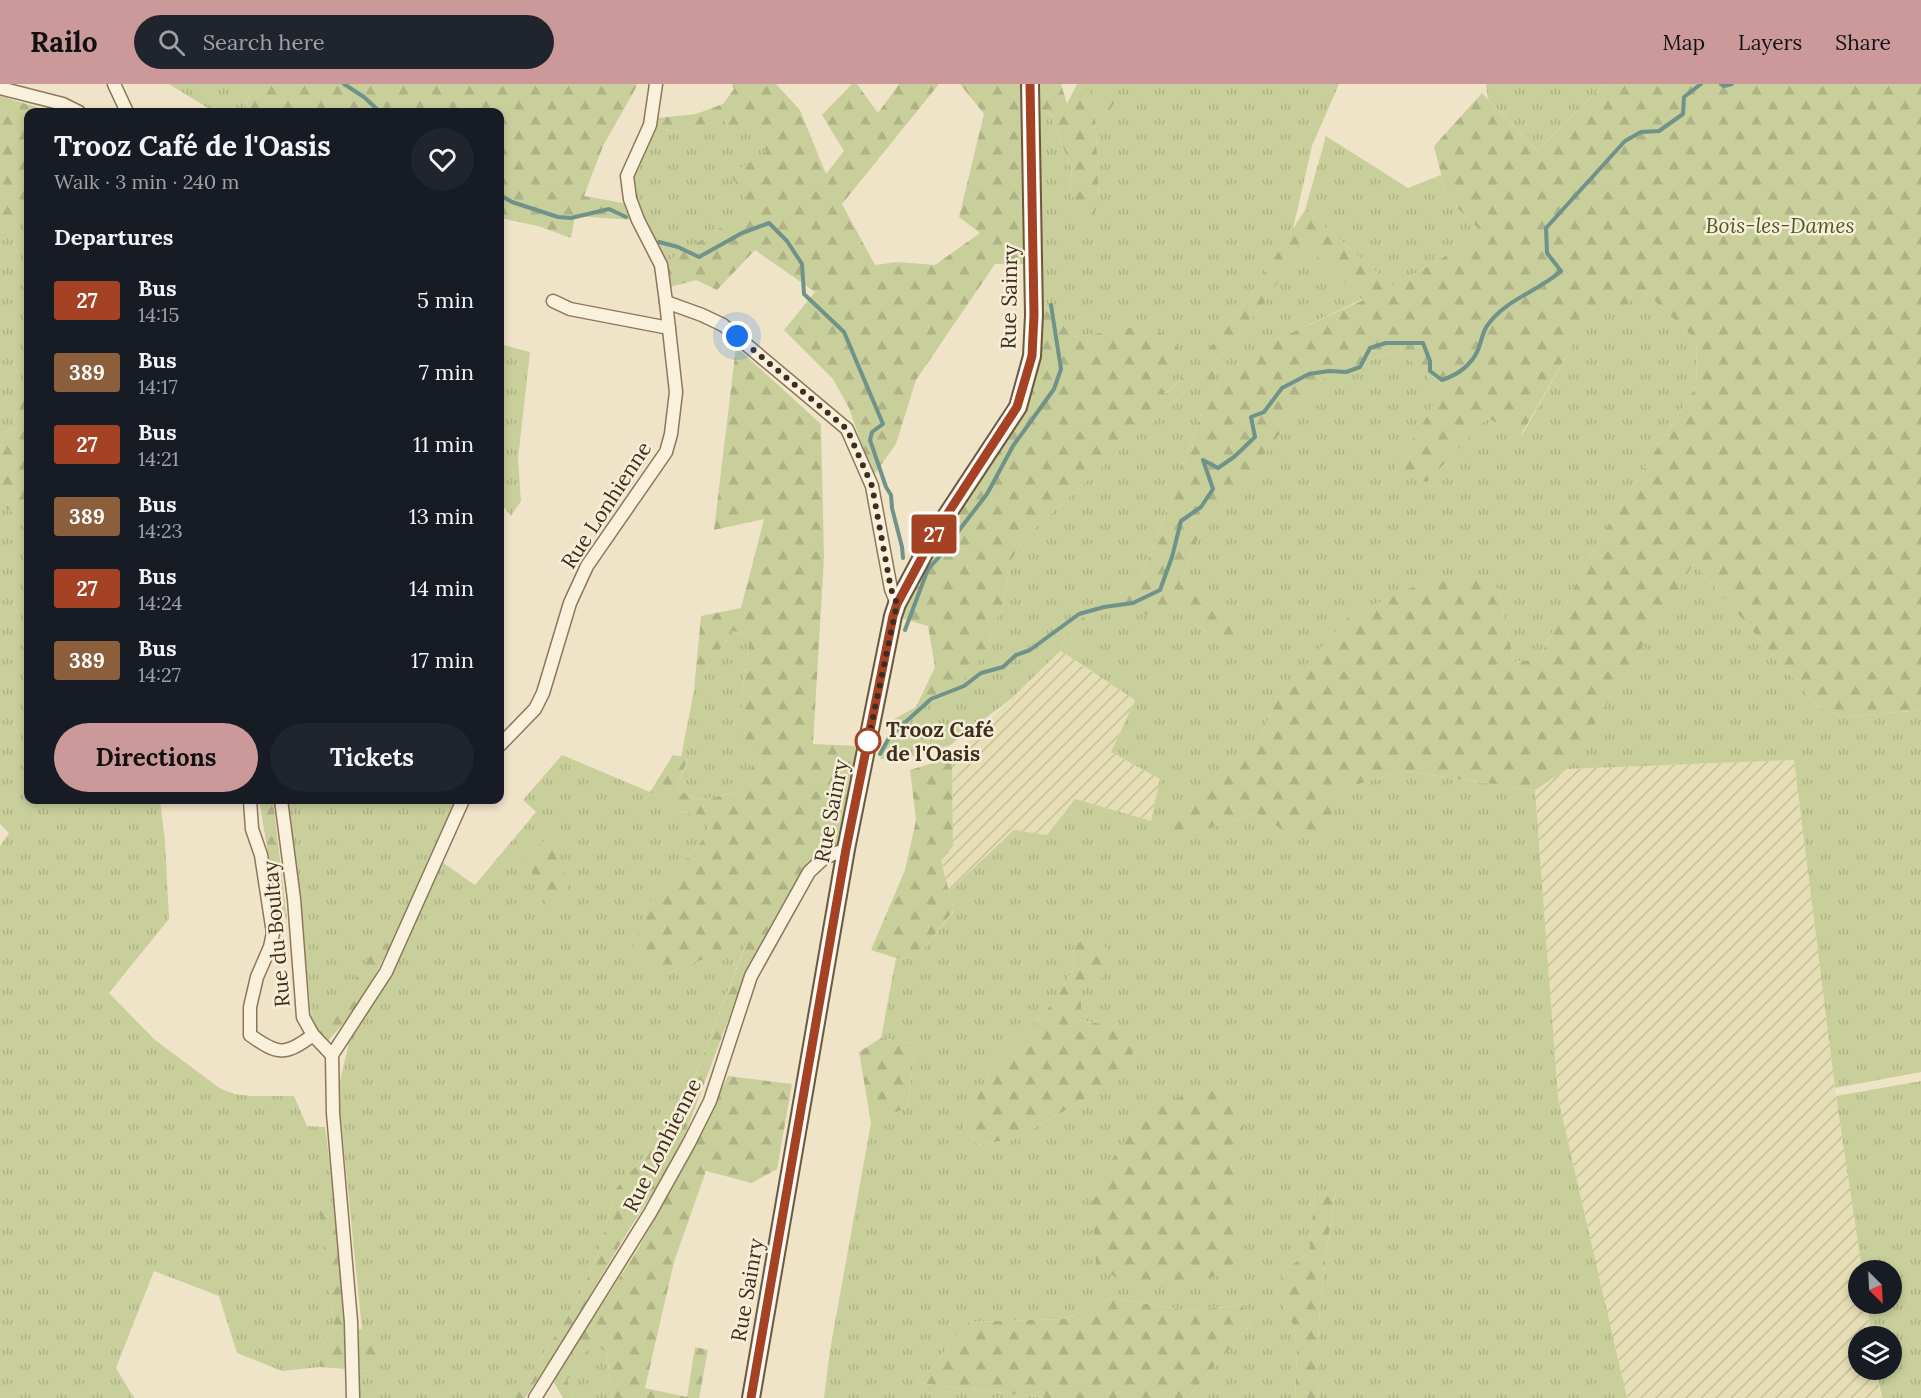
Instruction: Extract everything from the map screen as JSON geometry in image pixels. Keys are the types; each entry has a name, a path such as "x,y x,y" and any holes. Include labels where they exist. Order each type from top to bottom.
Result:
{"street":[{"path":"114,84 125,108"},
{"name":"Rue Lonhienne","path":"504,741 535,710 543,693 576,586 587,566 666,452 671,434 676,392 661,265 638,220 630,199 627,176 650,125 656,84"},
{"name":"Rue Sainry","path":"751,1398 846,849 891,626 897,604 935,533 1017,407 1032,356 1034,315 1030,84"},
{"path":"0,88 72,108"},
{"path":"553,301 570,309 669,328"},
{"path":"666,302 723,325 847,429 872,486 891,589 897,604"},
{"path":"250,804 252,829 261,855 273,933 270,947 257,977 250,1007 250,1035 269,1049 287,1051 313,1035"},
{"name":"Rue du Boultay","path":"282,804 294,899 303,1017 313,1035 332,1055"},
{"path":"353,1398 351,1322 333,1113 332,1055 386,972 460,804"},
{"name":"Rue Lonhienne","path":"535,1398 650,1213 689,1143 710,1101 751,976 809,872 824,858 846,849"}],"shaded area":[{"path":"1060,651 1135,700 1111,752 1160,779 1151,822 1075,799 1047,835 1014,830 949,891 941,861 953,846 952,757"},
{"path":"1794,760 1835,1088 1861,1260 1848,1260 1848,1314 1869,1314 1870,1326 1848,1326 1848,1380 1878,1380 1881,1398 1627,1398 1558,1098 1535,790 1567,769"}],"green space":[{"path":"169,84 253,84 245,108 208,108"},
{"path":"253,84 636,84 637,86 603,146 584,196 623,203 633,220 575,216 571,238 538,226 504,219 504,108 245,108"},
{"path":"732,84 776,84 800,110 826,174 844,151 822,115 852,84 857,84 878,113 899,84 939,84 842,204 875,265 897,262 935,265 980,233 959,217 984,114 960,84 1026,84 1024,264 995,264 916,380 896,444 873,476 849,408 833,379 784,330 815,292 755,250 717,290 696,280 667,288 664,264 752,207 730,174 766,152 754,131 729,131 725,120 676,132 653,126 657,118 696,114 723,104 734,89"},
{"path":"1033,84 1061,84 1067,104 1077,84 1082,84 1093,95 1118,96 1107,115 1095,111 1099,198 1089,233 1070,190 1072,170 1050,114 1034,107"},
{"path":"1082,84 1339,84 1312,146 1293,229 1251,294 1197,366 1164,394 1160,384 1151,324 1076,337 1039,302 1034,107 1050,114 1072,170 1070,190 1099,198 1095,111 1117,97 1092,95"},
{"path":"1486,84 1603,85 1537,151 1488,99"},
{"name":"Bois-les-Dames","path":"1604,84 1921,84 1921,710 1844,717 1817,706 1694,563 1567,769 1535,790 1402,771 1336,791 1328,832 1284,831 1256,813 1176,839 1171,828 1217,773 1259,741 1278,696 1350,615 1434,578 1479,581 1498,588 1514,662 1539,659 1596,544 1697,385 1696,340 1643,290 1624,307 1603,292 1521,435 1487,418 1427,482 1394,470 1442,392 1400,349 1322,379 1194,545 1180,585 1244,630 1230,651 1170,603 1151,615 1104,609 1140,577 1152,551 1202,411 1203,375 1024,538 1011,561 1004,602 992,629 988,649 967,676 942,698 916,707 935,667 928,626 893,616 1017,407 1039,302 1076,337 1150,324 1187,356 1160,384 1165,394 1197,365 1251,294 1305,210 1393,286 1484,234 1447,198 1434,146 1482,93 1537,151","holes":["1304,244 1363,300 1258,348 1218,394 1213,365 1263,305"]},
{"path":"0,96 39,108 24,108 24,221 0,234"},
{"path":"725,120 729,131 754,131 766,152 752,207 664,264 642,218 632,178 653,126 676,132"},
{"path":"1326,136 1408,188 1441,175 1447,198 1484,234 1393,286 1305,210"},
{"path":"24,221 24,399 0,447 0,234"},
{"path":"1304,244 1363,299 1259,348 1218,395 1213,365 1263,305"},
{"path":"1643,290 1696,340 1697,385 1596,544 1539,659 1514,662 1498,588 1278,696 1259,741 1217,773 1176,839 1256,813 1284,831 1336,791 1402,771 1535,790 1558,1098 1627,1398 1319,1398 1319,1320 1324,1268 1336,1191 1315,1190 1309,1253 1286,1269 1275,1289 1294,1327 1297,1346 1295,1398 1187,1398 1251,1324 1241,1305 1190,1311 1112,1298 1065,1319 969,1322 919,1383 1046,1398 824,1398 830,1350 871,1123 908,1107 915,1044 881,1038 896,958 917,957 954,911 949,891 1014,830 1047,835 1075,799 1151,821 1160,779 1111,752 1135,700 1070,657 1088,615 1071,625 1060,651 1012,698 949,746 906,758 880,759 894,719 916,707 942,698 988,649 992,629 1004,602 1011,561 1024,538 1204,374 1202,411 1152,551 1140,577 1104,609 1170,603 1224,646 1244,630 1180,585 1194,545 1322,379 1400,349 1442,392 1395,470 1427,481 1487,418 1522,435 1603,291","holes":["1074,945 1081,988 1081,1020 1132,1030 1098,1092 1016,1138 978,1145 963,1128 992,1067 1056,1000 1073,969"]},
{"path":"504,345 530,352 518,459 521,501 511,516 504,507"},
{"path":"736,347 821,424 824,558 813,744 861,746 842,845 817,853 747,970 678,1153 564,1339 525,1398 515,1398 577,1302 601,1246 615,1190 647,1153 654,1122 683,1107 747,942 668,973 631,953 652,899 706,836 711,818 680,811 650,792 673,755 688,758 676,790 701,800 741,791 762,744 741,743 742,698 750,635 732,631 694,690 701,616 741,608 764,519 714,530"},
{"path":"24,399 24,516 0,506 0,447"},
{"path":"0,506 24,516 24,804 160,804 169,919 109,993 155,1040 221,1089 251,1096 294,1096 307,1126 325,1127 335,1204 318,1197 334,1326 317,1354 320,1367 282,1371 237,1353 219,1296 154,1271 116,1368 134,1398 0,1398 0,846 9,833 0,824"},
{"path":"1694,563 1817,706 1844,717 1921,710 1921,1072 1835,1088 1794,760 1567,769"},
{"path":"1089,614 1070,657 1060,651 1071,625"},
{"path":"732,631 750,635 742,698 742,743 763,743 741,791 701,800 676,790 688,759 681,757 694,690"},
{"path":"562,755 650,792 680,811 711,818 706,836 652,899 668,973 747,941 683,1107 654,1122 647,1153 615,1190 601,1246 577,1302 515,1398 359,1398 359,1370 372,1371 369,1331 362,1330 338,1090 349,1042 386,982 442,862 475,885 536,812 523,800"},
{"path":"952,757 953,846 941,861 954,910 917,957 896,958 871,950 905,870 916,820 910,770"},
{"path":"260,804 273,804 287,920 275,894"},
{"path":"288,804 453,804 390,946 382,940 325,1024 311,1014 296,860"},
{"path":"552,835 569,886 549,910 524,855"},
{"path":"1097,934 1109,953 1103,977 1081,988 1081,1020 1133,1030 1133,1064 1098,1092 1016,1138 978,1145 963,1128 992,1067 1056,1000 1073,969 1074,945"},
{"path":"382,939 390,946 360,1005 327,1042 307,1019 311,1014 325,1023"},
{"path":"881,1038 915,1044 908,1107 871,1123 859,1052"},
{"path":"728,1076 792,1084 777,1169 752,1183 706,1171 674,1262 645,1388 687,1397 695,1347 708,1350 699,1398 612,1398 607,1354 592,1340 567,1380 573,1398 563,1398 553,1381 639,1247"},
{"path":"1921,1081 1921,1398 1882,1398 1879,1380 1902,1380 1902,1326 1870,1326 1869,1314 1902,1314 1902,1260 1861,1260 1836,1096"},
{"path":"1211,1086 1244,1113 1236,1272 1139,1292 1096,1265 1091,1189 1147,1109"},
{"path":"1315,1190 1336,1190 1319,1320 1319,1398 1295,1398 1297,1346 1294,1327 1275,1289 1286,1269 1309,1253"},
{"path":"317,1196 335,1204 347,1327 369,1331 380,1353 372,1371 320,1367 317,1354 334,1326"},
{"path":"1112,1298 1190,1311 1242,1305 1251,1324 1187,1398 1046,1398 919,1383 969,1322 1065,1319"},
{"path":"592,1339 607,1354 612,1398 573,1398 566,1380"}],"waterway":[{"path":"344,84 376,108"},
{"path":"880,754 890,736 931,699 964,686 981,673 1003,667 1016,655 1030,650 1079,614 1104,607 1133,603 1160,590 1172,557 1181,521 1201,507 1213,489 1203,460 1218,468 1234,457 1255,437 1251,417 1264,412 1282,388 1309,374 1329,371 1346,372 1360,367 1370,348 1386,343 1423,343 1430,361 1430,371 1442,380 1463,369 1474,357 1485,329 1494,317 1512,302 1561,271 1547,253 1546,228 1625,141 1641,132 1659,131 1683,114 1684,97 1701,84"},
{"path":"1721,84 1724,86 1732,84"},
{"path":"504,197 558,217 571,218 609,209 626,217"},
{"path":"659,242 678,247 699,257 742,233 769,223 787,241 802,264 804,294 844,332 883,424 872,432 870,440 886,487 891,495 903,558"},
{"path":"905,630 928,569 951,544 987,494 1013,446 1054,389 1061,369 1051,305"}],"bus line":[{"name":"27","path":"751,1398 846,849 893,616 897,604 935,533 1017,407 1032,356 1034,315 1030,84"}],"place":[{"name":"Trooz Café de l'Oasis","path":"868,741"}],"route":[{"path":"737,336 847,429 872,486 891,589 897,604 868,741"}]}
